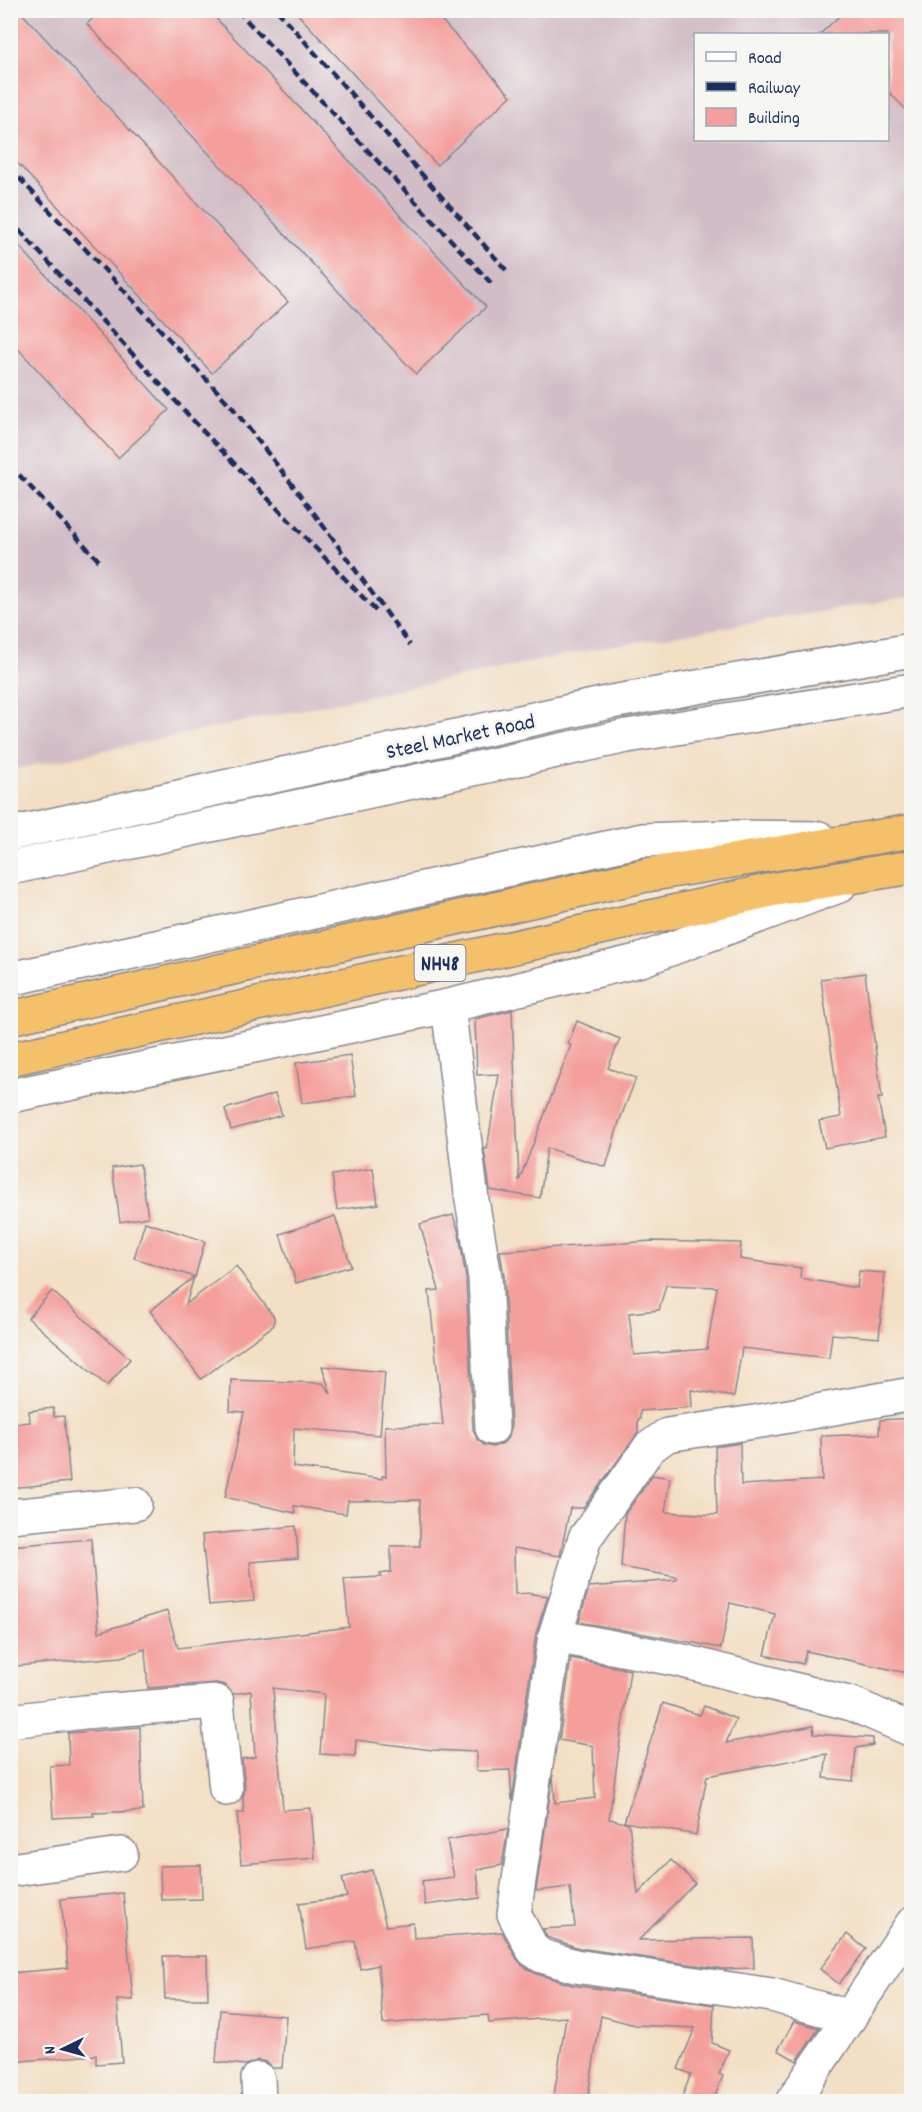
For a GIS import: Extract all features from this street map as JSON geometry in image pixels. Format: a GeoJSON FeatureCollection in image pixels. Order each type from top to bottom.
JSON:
{"type":"FeatureCollection","features":[{"type":"Feature","properties":{"kind":"highway","name":"NH48"},"geometry":{"type":"LineString","coordinates":[[10,1018],[647,875],[912,831]]}},
{"type":"Feature","properties":{"kind":"highway","name":"NH48"},"geometry":{"type":"LineString","coordinates":[[10,1059],[776,889],[912,867]]}},
{"type":"Feature","properties":{"kind":"street","name":"Steel Market Road"},"geometry":{"type":"LineString","coordinates":[[10,834],[611,702],[912,650]]}},
{"type":"Feature","properties":{"kind":"street","name":"Steel Market Road"},"geometry":{"type":"LineString","coordinates":[[10,868],[627,736],[912,690]]}},
{"type":"Feature","properties":{"kind":"street"},"geometry":{"type":"LineString","coordinates":[[10,979],[642,840],[730,837],[867,838]]}},
{"type":"Feature","properties":{"kind":"street"},"geometry":{"type":"LineString","coordinates":[[10,1096],[448,1006],[641,960],[871,873]]}},
{"type":"Feature","properties":{"kind":"street"},"geometry":{"type":"LineString","coordinates":[[448,1006],[472,1200],[485,1277],[492,1428]]}},
{"type":"Feature","properties":{"kind":"street"},"geometry":{"type":"LineString","coordinates":[[849,2017],[772,1995],[575,1966],[542,1956],[533,1950],[514,1914],[555,1636],[585,1538],[649,1448],[667,1435],[912,1394]]}},
{"type":"Feature","properties":{"kind":"street"},"geometry":{"type":"LineString","coordinates":[[10,1516],[135,1504]]}},
{"type":"Feature","properties":{"kind":"street"},"geometry":{"type":"LineString","coordinates":[[555,1636],[679,1660],[842,1701],[912,1730]]}},
{"type":"Feature","properties":{"kind":"street"},"geometry":{"type":"LineString","coordinates":[[10,1721],[84,1712],[217,1702],[226,1789]]}},
{"type":"Feature","properties":{"kind":"street"},"geometry":{"type":"LineString","coordinates":[[10,1870],[121,1854]]}},
{"type":"Feature","properties":{"kind":"street"},"geometry":{"type":"LineString","coordinates":[[792,2102],[912,1924]]}},
{"type":"Feature","properties":{"kind":"shaded area"},"geometry":{"type":"Polygon","coordinates":[[[11,11],[911,11],[911,597],[599,648],[11,770],[11,11]]]}},
{"type":"Feature","properties":{"kind":"building"},"geometry":{"type":"Polygon","coordinates":[[[10,10],[19,10],[288,302],[212,373],[10,155],[10,10]]]}},
{"type":"Feature","properties":{"kind":"building"},"geometry":{"type":"Polygon","coordinates":[[[101,10],[208,10],[486,307],[416,374],[87,24],[101,10]]]}},
{"type":"Feature","properties":{"kind":"building"},"geometry":{"type":"Polygon","coordinates":[[[294,10],[432,10],[511,96],[437,165],[294,10]]]}},
{"type":"Feature","properties":{"kind":"building"},"geometry":{"type":"Polygon","coordinates":[[[846,10],[912,10],[912,116],[889,92],[889,33],[821,33],[846,10]]]}},
{"type":"Feature","properties":{"kind":"building"},"geometry":{"type":"Polygon","coordinates":[[[10,236],[169,410],[118,458],[10,340],[10,236]]]}},
{"type":"Feature","properties":{"kind":"building"},"geometry":{"type":"Polygon","coordinates":[[[865,973],[882,1098],[878,1098],[885,1137],[825,1148],[819,1121],[841,1117],[821,979],[865,973]]]}},
{"type":"Feature","properties":{"kind":"building"},"geometry":{"type":"Polygon","coordinates":[[[512,1010],[519,1181],[571,1045],[568,1044],[577,1021],[620,1039],[608,1068],[636,1078],[619,1122],[606,1167],[547,1148],[540,1198],[490,1190],[484,1148],[487,1149],[499,1074],[477,1075],[475,1019],[512,1010]]]}},
{"type":"Feature","properties":{"kind":"building"},"geometry":{"type":"Polygon","coordinates":[[[350,1055],[356,1096],[302,1103],[296,1063],[350,1055]]]}},
{"type":"Feature","properties":{"kind":"building"},"geometry":{"type":"Polygon","coordinates":[[[275,1094],[282,1115],[231,1130],[225,1109],[275,1094]]]}},
{"type":"Feature","properties":{"kind":"building"},"geometry":{"type":"Polygon","coordinates":[[[140,1164],[148,1217],[120,1222],[112,1168],[140,1164]]]}},
{"type":"Feature","properties":{"kind":"building"},"geometry":{"type":"Polygon","coordinates":[[[373,1168],[378,1204],[337,1210],[332,1175],[373,1168]]]}},
{"type":"Feature","properties":{"kind":"building"},"geometry":{"type":"Polygon","coordinates":[[[453,1215],[459,1233],[466,1279],[473,1429],[477,1439],[484,1445],[493,1447],[503,1443],[509,1436],[511,1427],[504,1276],[500,1251],[652,1241],[741,1243],[740,1259],[801,1268],[800,1278],[857,1288],[859,1271],[885,1273],[879,1338],[832,1334],[829,1358],[742,1348],[734,1397],[691,1390],[692,1407],[640,1411],[638,1433],[583,1508],[570,1508],[560,1556],[514,1548],[515,1594],[532,1593],[548,1596],[536,1633],[512,1800],[510,1770],[476,1771],[476,1752],[432,1750],[356,1740],[355,1756],[320,1754],[324,1694],[273,1688],[283,1810],[311,1808],[315,1858],[241,1864],[237,1813],[244,1813],[245,1787],[242,1759],[255,1757],[251,1691],[233,1694],[225,1685],[216,1683],[148,1688],[145,1649],[121,1657],[16,1666],[10,1604],[10,1546],[91,1539],[99,1632],[167,1611],[178,1648],[349,1627],[344,1579],[381,1577],[380,1574],[391,1572],[391,1546],[420,1546],[420,1500],[348,1501],[346,1514],[294,1506],[295,1513],[225,1497],[244,1412],[230,1411],[231,1380],[323,1383],[331,1394],[322,1366],[385,1372],[380,1435],[294,1428],[293,1467],[382,1479],[382,1476],[386,1476],[385,1426],[443,1425],[429,1291],[439,1290],[420,1224],[453,1215]],[[666,1285],[659,1310],[629,1313],[634,1355],[707,1349],[717,1287],[666,1285]]]}},
{"type":"Feature","properties":{"kind":"building"},"geometry":{"type":"Polygon","coordinates":[[[335,1216],[351,1266],[296,1283],[280,1234],[335,1216]]]}},
{"type":"Feature","properties":{"kind":"building"},"geometry":{"type":"Polygon","coordinates":[[[145,1222],[205,1241],[195,1277],[134,1258],[145,1222]]]}},
{"type":"Feature","properties":{"kind":"building"},"geometry":{"type":"Polygon","coordinates":[[[236,1266],[274,1317],[274,1325],[201,1379],[150,1311],[194,1277],[186,1304],[236,1266]]]}},
{"type":"Feature","properties":{"kind":"building"},"geometry":{"type":"Polygon","coordinates":[[[52,1291],[130,1359],[107,1386],[28,1318],[52,1291]]]}},
{"type":"Feature","properties":{"kind":"building"},"geometry":{"type":"Polygon","coordinates":[[[53,1408],[54,1417],[64,1416],[70,1482],[10,1488],[10,1424],[30,1422],[29,1411],[53,1408]]]}},
{"type":"Feature","properties":{"kind":"building"},"geometry":{"type":"Polygon","coordinates":[[[912,1418],[912,1674],[806,1651],[803,1664],[765,1655],[775,1614],[730,1603],[721,1648],[579,1622],[589,1587],[676,1580],[676,1577],[621,1567],[625,1514],[653,1475],[670,1478],[665,1512],[717,1515],[715,1447],[740,1443],[741,1485],[822,1480],[821,1436],[879,1434],[880,1420],[912,1418]]]}},
{"type":"Feature","properties":{"kind":"building"},"geometry":{"type":"Polygon","coordinates":[[[296,1526],[298,1558],[250,1562],[254,1601],[209,1605],[202,1535],[296,1526]]]}},
{"type":"Feature","properties":{"kind":"building"},"geometry":{"type":"Polygon","coordinates":[[[571,1658],[630,1670],[609,1819],[629,1824],[638,1894],[671,1860],[695,1883],[639,1940],[753,1938],[754,1968],[722,1969],[579,1948],[547,1937],[543,1929],[575,1927],[570,1887],[536,1891],[553,1775],[555,1803],[595,1798],[593,1746],[559,1740],[571,1658]]]}},
{"type":"Feature","properties":{"kind":"building"},"geometry":{"type":"Polygon","coordinates":[[[663,1703],[700,1715],[704,1706],[736,1719],[726,1743],[813,1726],[814,1734],[873,1738],[873,1745],[856,1748],[853,1781],[824,1778],[827,1754],[707,1776],[696,1835],[624,1822],[663,1703]]]}},
{"type":"Feature","properties":{"kind":"building"},"geometry":{"type":"Polygon","coordinates":[[[140,1727],[143,1811],[93,1813],[94,1816],[53,1818],[50,1766],[69,1765],[68,1733],[140,1727]]]}},
{"type":"Feature","properties":{"kind":"building"},"geometry":{"type":"Polygon","coordinates":[[[508,1829],[502,1865],[477,1870],[480,1898],[425,1905],[422,1881],[454,1877],[447,1840],[508,1829]]]}},
{"type":"Feature","properties":{"kind":"building"},"geometry":{"type":"Polygon","coordinates":[[[201,1865],[202,1899],[161,1900],[160,1866],[201,1865]]]}},
{"type":"Feature","properties":{"kind":"building"},"geometry":{"type":"Polygon","coordinates":[[[372,1870],[386,1926],[413,1923],[414,1938],[502,1932],[517,1959],[523,1966],[537,1974],[572,1985],[714,2005],[712,2043],[729,2050],[719,2074],[723,2076],[712,2102],[680,2102],[691,2074],[678,2069],[695,2028],[635,2025],[601,2016],[587,2102],[553,2102],[566,2017],[489,2023],[488,2015],[383,2024],[378,1965],[360,1969],[355,1941],[306,1949],[299,1903],[347,1897],[342,1878],[372,1870]]]}},
{"type":"Feature","properties":{"kind":"building"},"geometry":{"type":"Polygon","coordinates":[[[123,1893],[133,2000],[117,2000],[122,2062],[96,2064],[96,2055],[10,2062],[10,1973],[68,1968],[61,1899],[123,1893]]]}},
{"type":"Feature","properties":{"kind":"building"},"geometry":{"type":"Polygon","coordinates":[[[847,1934],[866,1949],[839,1984],[820,1969],[847,1934]]]}},
{"type":"Feature","properties":{"kind":"building"},"geometry":{"type":"Polygon","coordinates":[[[163,1956],[207,1956],[208,1999],[165,1999],[163,1956]]]}},
{"type":"Feature","properties":{"kind":"building"},"geometry":{"type":"Polygon","coordinates":[[[220,2010],[286,2016],[282,2068],[272,2068],[266,2062],[258,2060],[246,2065],[216,2062],[220,2010]]]}},
{"type":"Feature","properties":{"kind":"building"},"geometry":{"type":"Polygon","coordinates":[[[794,2021],[819,2028],[797,2061],[778,2050],[794,2021]]]}},
{"type":"Feature","properties":{"kind":"railway"},"geometry":{"type":"LineString","coordinates":[[237,10],[491,283]]}},
{"type":"Feature","properties":{"kind":"railway"},"geometry":{"type":"LineString","coordinates":[[277,10],[507,271]]}},
{"type":"Feature","properties":{"kind":"railway"},"geometry":{"type":"LineString","coordinates":[[10,168],[232,407],[308,505],[410,645]]}},
{"type":"Feature","properties":{"kind":"railway"},"geometry":{"type":"LineString","coordinates":[[10,220],[203,431],[377,612]]}},
{"type":"Feature","properties":{"kind":"railway"},"geometry":{"type":"LineString","coordinates":[[10,465],[101,563]]}}]}
